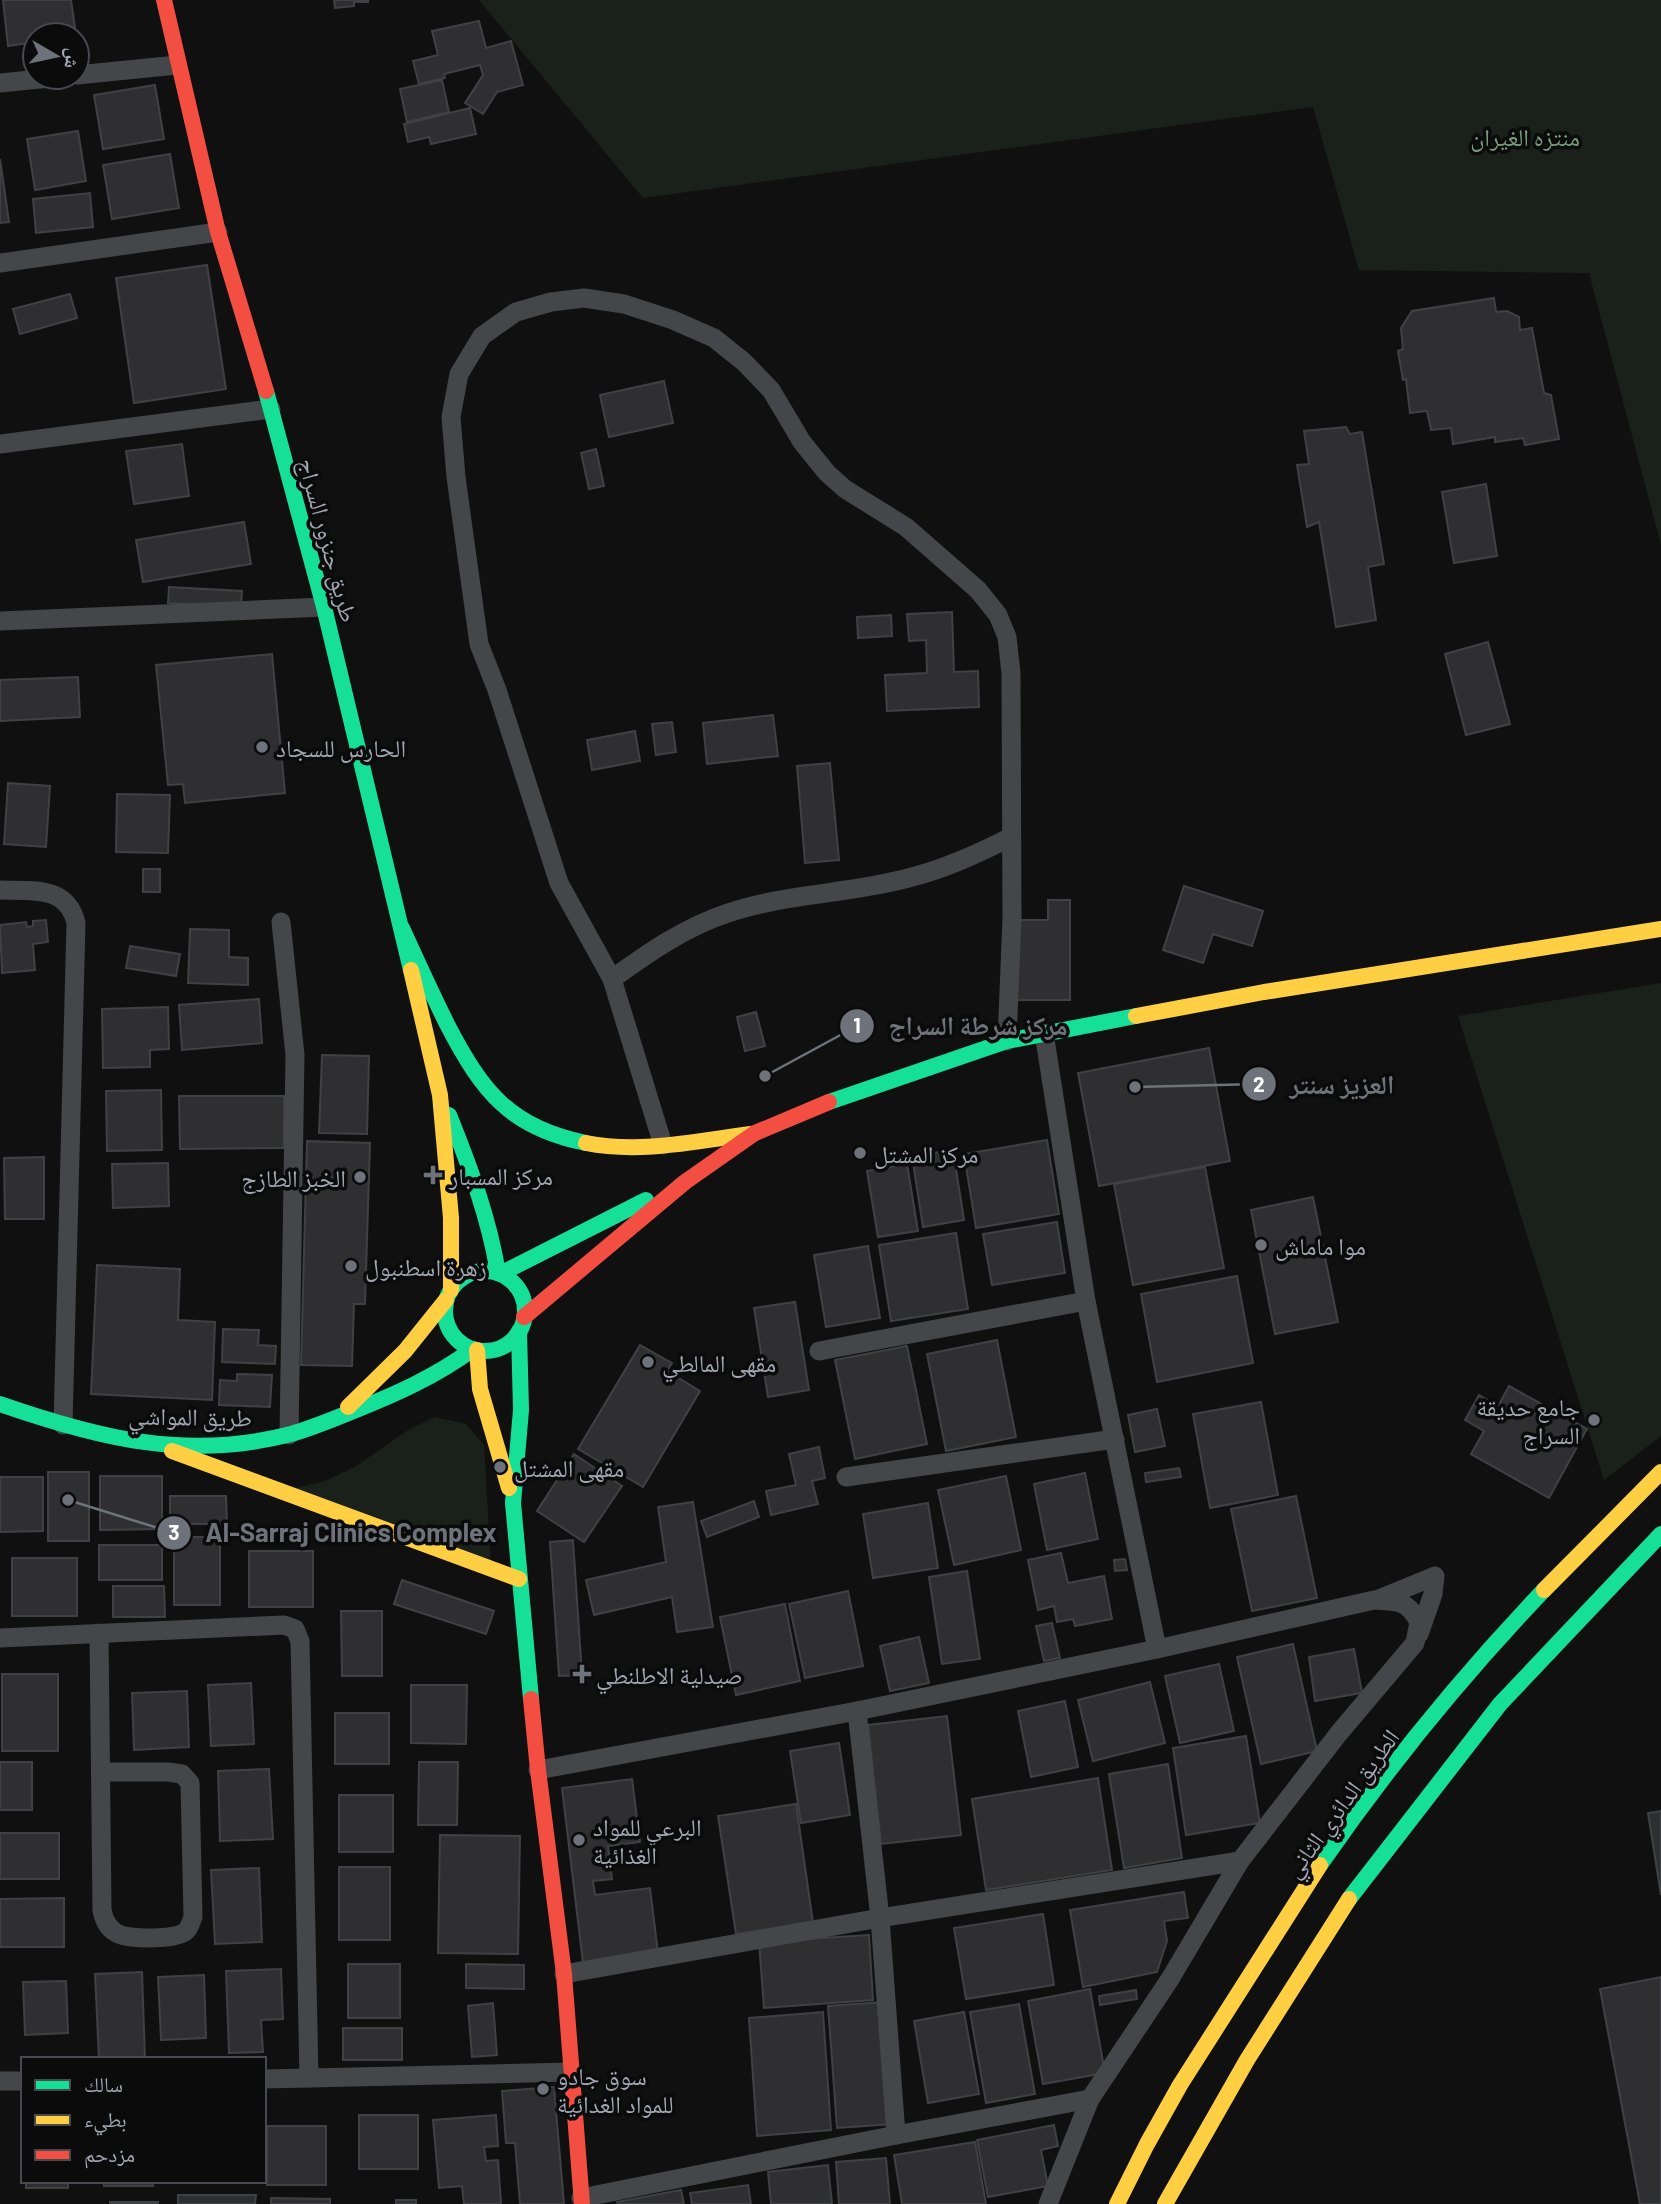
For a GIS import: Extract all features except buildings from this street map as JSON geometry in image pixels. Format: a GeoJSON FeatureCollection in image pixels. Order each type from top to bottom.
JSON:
{"type":"FeatureCollection","features":[{"type":"Feature","properties":{"kind":"main road","name":"طريق جنزور السراج"},"geometry":{"type":"LineString","coordinates":[[164,0],[218,232],[271,409],[324,607],[440,1095],[451,1218],[449,1295]]}},
{"type":"Feature","properties":{"kind":"main road"},"geometry":{"type":"LineString","coordinates":[[402,928],[427,984],[477,1077],[509,1111],[547,1133],[585,1144],[616,1148],[755,1133]]}},
{"type":"Feature","properties":{"kind":"main road"},"geometry":{"type":"LineString","coordinates":[[582,2201],[564,1974],[538,1770],[513,1503],[522,1410],[522,1324],[524,1307],[517,1287],[499,1273],[487,1271],[466,1275],[449,1295],[446,1320],[450,1330],[463,1345],[475,1349],[496,1349],[513,1339],[522,1324],[685,1182],[755,1133],[849,1094],[1007,1041],[1264,992],[1661,929]]}},
{"type":"Feature","properties":{"kind":"main road","name":"طريق جنزور السراج"},"geometry":{"type":"LineString","coordinates":[[440,1095],[470,1164],[482,1200],[499,1273]]}},
{"type":"Feature","properties":{"kind":"main road"},"geometry":{"type":"LineString","coordinates":[[499,1273],[585,1228],[685,1182]]}},
{"type":"Feature","properties":{"kind":"main road","name":"طريق المواشي"},"geometry":{"type":"LineString","coordinates":[[338,1417],[405,1351],[449,1295]]}},
{"type":"Feature","properties":{"kind":"main road"},"geometry":{"type":"LineString","coordinates":[[475,1349],[480,1389],[513,1503]]}},
{"type":"Feature","properties":{"kind":"main road","name":"طريق المواشي"},"geometry":{"type":"LineString","coordinates":[[0,1404],[105,1436],[152,1444],[254,1441],[289,1435],[415,1387],[475,1349]]}},
{"type":"Feature","properties":{"kind":"main road"},"geometry":{"type":"LineString","coordinates":[[152,1444],[519,1579]]}},
{"type":"Feature","properties":{"kind":"main road","name":"الطريق الدائري الثاني"},"geometry":{"type":"LineString","coordinates":[[1117,2204],[1135,2163],[1205,2044],[1327,1856],[1464,1676],[1604,1526],[1661,1472]]}},
{"type":"Feature","properties":{"kind":"main road"},"geometry":{"type":"LineString","coordinates":[[1165,2204],[1247,2060],[1358,1885],[1500,1704],[1661,1534]]}},
{"type":"Feature","properties":{"kind":"street"},"geometry":{"type":"LineString","coordinates":[[91,74],[177,65]]}},
{"type":"Feature","properties":{"kind":"street"},"geometry":{"type":"LineString","coordinates":[[0,83],[21,81]]}},
{"type":"Feature","properties":{"kind":"street"},"geometry":{"type":"LineString","coordinates":[[0,263],[218,232]]}},
{"type":"Feature","properties":{"kind":"street"},"geometry":{"type":"LineString","coordinates":[[663,1144],[612,979],[559,883],[479,644],[456,477],[451,417],[459,374],[482,336],[516,312],[551,302],[584,298],[624,304],[673,320],[715,338],[744,362],[771,390],[802,442],[827,473],[845,489],[906,527],[978,590],[998,615],[1007,637],[1011,673],[1012,918],[1007,1041]]}},
{"type":"Feature","properties":{"kind":"street"},"geometry":{"type":"LineString","coordinates":[[0,444],[271,409]]}},
{"type":"Feature","properties":{"kind":"street"},"geometry":{"type":"LineString","coordinates":[[0,621],[324,607]]}},
{"type":"Feature","properties":{"kind":"street"},"geometry":{"type":"LineString","coordinates":[[612,979],[663,942],[727,913],[776,901],[910,878],[958,862],[1011,837]]}},
{"type":"Feature","properties":{"kind":"street"},"geometry":{"type":"LineString","coordinates":[[0,890],[50,892],[64,900],[73,910],[76,923],[63,1424]]}},
{"type":"Feature","properties":{"kind":"street"},"geometry":{"type":"LineString","coordinates":[[281,922],[295,1055],[289,1435]]}},
{"type":"Feature","properties":{"kind":"street"},"geometry":{"type":"LineString","coordinates":[[1044,1033],[1086,1301],[1157,1649]]}},
{"type":"Feature","properties":{"kind":"street"},"geometry":{"type":"LineString","coordinates":[[819,1351],[1086,1301]]}},
{"type":"Feature","properties":{"kind":"street"},"geometry":{"type":"LineString","coordinates":[[845,1477],[1115,1439]]}},
{"type":"Feature","properties":{"kind":"street"},"geometry":{"type":"LineString","coordinates":[[538,1770],[857,1711],[1157,1649],[1374,1600],[1435,1576],[1429,1610],[1415,1643],[1339,1733],[1240,1861],[1170,1979],[1090,2099],[1048,2204]]}},
{"type":"Feature","properties":{"kind":"street"},"geometry":{"type":"LineString","coordinates":[[1374,1600],[1399,1601],[1408,1606],[1419,1622],[1415,1643]]}},
{"type":"Feature","properties":{"kind":"street"},"geometry":{"type":"LineString","coordinates":[[0,1638],[284,1625],[295,1629],[300,1641],[309,2078]]}},
{"type":"Feature","properties":{"kind":"street"},"geometry":{"type":"LineString","coordinates":[[99,1633],[103,1920],[122,1936],[171,1938],[184,1933],[193,1917],[190,1783],[182,1774],[168,1772],[101,1772]]}},
{"type":"Feature","properties":{"kind":"street"},"geometry":{"type":"LineString","coordinates":[[857,1711],[880,1919],[896,2134]]}},
{"type":"Feature","properties":{"kind":"street"},"geometry":{"type":"LineString","coordinates":[[564,1974],[880,1919],[1240,1861]]}},
{"type":"Feature","properties":{"kind":"street"},"geometry":{"type":"LineString","coordinates":[[266,2079],[571,2072]]}},
{"type":"Feature","properties":{"kind":"street"},"geometry":{"type":"LineString","coordinates":[[0,2081],[21,2081]]}},
{"type":"Feature","properties":{"kind":"street"},"geometry":{"type":"LineString","coordinates":[[582,2201],[896,2134],[1090,2099]]}},
{"type":"Feature","properties":{"kind":"green space","name":"منتزه الغيران"},"geometry":{"type":"Polygon","coordinates":[[[479,0],[1661,0],[1661,545],[1589,273],[1359,270],[1313,107],[643,198],[479,0]]]}},
{"type":"Feature","properties":{"kind":"green space"},"geometry":{"type":"Polygon","coordinates":[[[1661,983],[1661,1436],[1604,1480],[1458,1016],[1661,983]]]}},
{"type":"Feature","properties":{"kind":"green space"},"geometry":{"type":"Polygon","coordinates":[[[435,1417],[466,1424],[484,1445],[491,1564],[291,1489],[325,1481],[355,1467],[408,1430],[435,1417]]]}},
{"type":"Feature","properties":{"kind":"traffic: fast"},"geometry":{"type":"LineString","coordinates":[[266,391],[324,607],[411,970]]}},
{"type":"Feature","properties":{"kind":"traffic: fast"},"geometry":{"type":"LineString","coordinates":[[402,928],[448,1026],[473,1070],[487,1088],[518,1117],[537,1128],[586,1143]]}},
{"type":"Feature","properties":{"kind":"traffic: fast"},"geometry":{"type":"LineString","coordinates":[[829,1102],[1007,1041],[1136,1016]]}},
{"type":"Feature","properties":{"kind":"traffic: fast"},"geometry":{"type":"LineString","coordinates":[[449,1115],[478,1193],[498,1273]]}},
{"type":"Feature","properties":{"kind":"traffic: fast"},"geometry":{"type":"LineString","coordinates":[[500,1274],[646,1200]]}},
{"type":"Feature","properties":{"kind":"traffic: fast"},"geometry":{"type":"LineString","coordinates":[[485,1271],[500,1274],[513,1283],[522,1296],[525,1311],[522,1326],[513,1339],[500,1348],[485,1351],[470,1348],[457,1339],[448,1326],[445,1311],[448,1296],[457,1283],[470,1274],[485,1271]]}},
{"type":"Feature","properties":{"kind":"traffic: fast"},"geometry":{"type":"LineString","coordinates":[[519,1331],[521,1410],[513,1503],[531,1699]]}},
{"type":"Feature","properties":{"kind":"traffic: fast"},"geometry":{"type":"LineString","coordinates":[[0,1404],[72,1427],[143,1442],[179,1445],[253,1442],[291,1434],[383,1399],[429,1377],[473,1349]]}},
{"type":"Feature","properties":{"kind":"traffic: fast"},"geometry":{"type":"LineString","coordinates":[[1349,1899],[1500,1704],[1661,1534]]}},
{"type":"Feature","properties":{"kind":"traffic: fast"},"geometry":{"type":"LineString","coordinates":[[1320,1865],[1427,1723],[1484,1655],[1544,1590]]}},
{"type":"Feature","properties":{"kind":"traffic: slow"},"geometry":{"type":"LineString","coordinates":[[1136,1016],[1264,992],[1661,929]]}},
{"type":"Feature","properties":{"kind":"traffic: slow"},"geometry":{"type":"LineString","coordinates":[[411,970],[440,1095],[451,1218],[451,1290]]}},
{"type":"Feature","properties":{"kind":"traffic: slow"},"geometry":{"type":"LineString","coordinates":[[586,1143],[648,1147],[751,1134]]}},
{"type":"Feature","properties":{"kind":"traffic: slow"},"geometry":{"type":"LineString","coordinates":[[348,1407],[405,1351],[446,1300]]}},
{"type":"Feature","properties":{"kind":"traffic: slow"},"geometry":{"type":"LineString","coordinates":[[477,1350],[480,1389],[509,1488]]}},
{"type":"Feature","properties":{"kind":"traffic: slow"},"geometry":{"type":"LineString","coordinates":[[172,1451],[519,1579]]}},
{"type":"Feature","properties":{"kind":"traffic: slow"},"geometry":{"type":"LineString","coordinates":[[1544,1590],[1661,1472]]}},
{"type":"Feature","properties":{"kind":"traffic: slow"},"geometry":{"type":"LineString","coordinates":[[1117,2204],[1180,2085],[1320,1865]]}},
{"type":"Feature","properties":{"kind":"traffic: slow"},"geometry":{"type":"LineString","coordinates":[[1165,2204],[1247,2060],[1349,1899]]}},
{"type":"Feature","properties":{"kind":"traffic: jam"},"geometry":{"type":"LineString","coordinates":[[164,0],[218,232],[266,391]]}},
{"type":"Feature","properties":{"kind":"traffic: jam"},"geometry":{"type":"LineString","coordinates":[[524,1317],[685,1182],[755,1133],[829,1102]]}},
{"type":"Feature","properties":{"kind":"traffic: jam"},"geometry":{"type":"LineString","coordinates":[[531,1699],[564,1974],[582,2204]]}},
{"type":"Feature","properties":{"kind":"place","name":"الحارس للسجاد"},"geometry":{"type":"Point","coordinates":[262,747]}},
{"type":"Feature","properties":{"kind":"place","name":"مركز شرطة السراج"},"geometry":{"type":"Point","coordinates":[765,1076]}},
{"type":"Feature","properties":{"kind":"place","name":"العزيز سنتر"},"geometry":{"type":"Point","coordinates":[1135,1087]}},
{"type":"Feature","properties":{"kind":"place","name":"مركز المشتل"},"geometry":{"type":"Point","coordinates":[860,1153]}},
{"type":"Feature","properties":{"kind":"place","name":"مركز المسبار"},"geometry":{"type":"Point","coordinates":[433,1175]}},
{"type":"Feature","properties":{"kind":"place","name":"الخبز الطازج"},"geometry":{"type":"Point","coordinates":[360,1177]}},
{"type":"Feature","properties":{"kind":"place","name":"موا ماماش"},"geometry":{"type":"Point","coordinates":[1261,1245]}},
{"type":"Feature","properties":{"kind":"place","name":"زهرة اسطنبول"},"geometry":{"type":"Point","coordinates":[351,1266]}},
{"type":"Feature","properties":{"kind":"place","name":"مقهى المالطي"},"geometry":{"type":"Point","coordinates":[648,1362]}},
{"type":"Feature","properties":{"kind":"place","name":"جامع حديقة السراج"},"geometry":{"type":"Point","coordinates":[1594,1420]}},
{"type":"Feature","properties":{"kind":"place","name":"مقهى المشتل"},"geometry":{"type":"Point","coordinates":[500,1467]}},
{"type":"Feature","properties":{"kind":"place","name":"Al-Sarraj Clinics Complex"},"geometry":{"type":"Point","coordinates":[68,1500]}},
{"type":"Feature","properties":{"kind":"place","name":"صيدلية الاطلنطي"},"geometry":{"type":"Point","coordinates":[582,1674]}},
{"type":"Feature","properties":{"kind":"place","name":"البرعي للمواد الغذائية"},"geometry":{"type":"Point","coordinates":[579,1840]}},
{"type":"Feature","properties":{"kind":"place","name":"سوق جادو للمواد الغدائية"},"geometry":{"type":"Point","coordinates":[543,2089]}}]}
